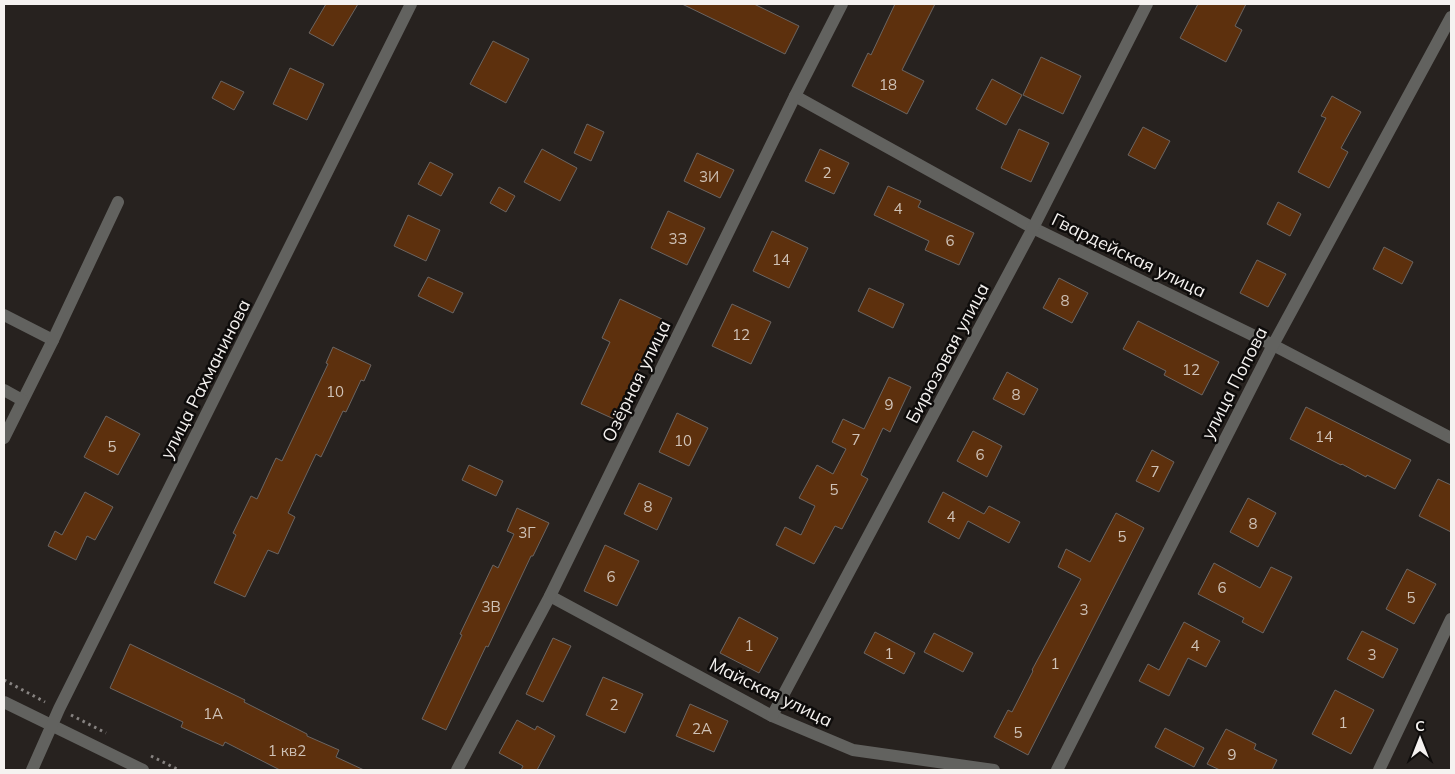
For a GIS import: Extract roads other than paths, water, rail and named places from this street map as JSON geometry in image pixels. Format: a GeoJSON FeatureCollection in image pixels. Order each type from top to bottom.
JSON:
{"type":"FeatureCollection","features":[{"type":"Feature","properties":{"kind":"street","name":"улица Рахманинова"},"geometry":{"type":"LineString","coordinates":[[32,770],[59,709],[411,4]]}},
{"type":"Feature","properties":{"kind":"street","name":"Озёрная улица"},"geometry":{"type":"LineString","coordinates":[[457,770],[550,596],[842,4]]}},
{"type":"Feature","properties":{"kind":"street","name":"Бирюзовая улица"},"geometry":{"type":"LineString","coordinates":[[772,716],[1033,228],[1148,4]]}},
{"type":"Feature","properties":{"kind":"street","name":"улица Попова"},"geometry":{"type":"LineString","coordinates":[[1057,770],[1273,345],[1451,17]]}},
{"type":"Feature","properties":{"kind":"street","name":"Гвардейская улица"},"geometry":{"type":"LineString","coordinates":[[795,96],[1033,228],[1273,345],[1451,438]]}},
{"type":"Feature","properties":{"kind":"street"},"geometry":{"type":"LineString","coordinates":[[4,438],[118,202]]}},
{"type":"Feature","properties":{"kind":"street"},"geometry":{"type":"LineString","coordinates":[[4,314],[53,340]]}},
{"type":"Feature","properties":{"kind":"street"},"geometry":{"type":"LineString","coordinates":[[4,390],[22,400]]}},
{"type":"Feature","properties":{"kind":"street","name":"Майская улица"},"geometry":{"type":"LineString","coordinates":[[550,596],[772,716],[853,750],[994,770]]}},
{"type":"Feature","properties":{"kind":"street"},"geometry":{"type":"LineString","coordinates":[[1379,770],[1451,619]]}},
{"type":"Feature","properties":{"kind":"street"},"geometry":{"type":"LineString","coordinates":[[4,702],[143,770]]}}]}
